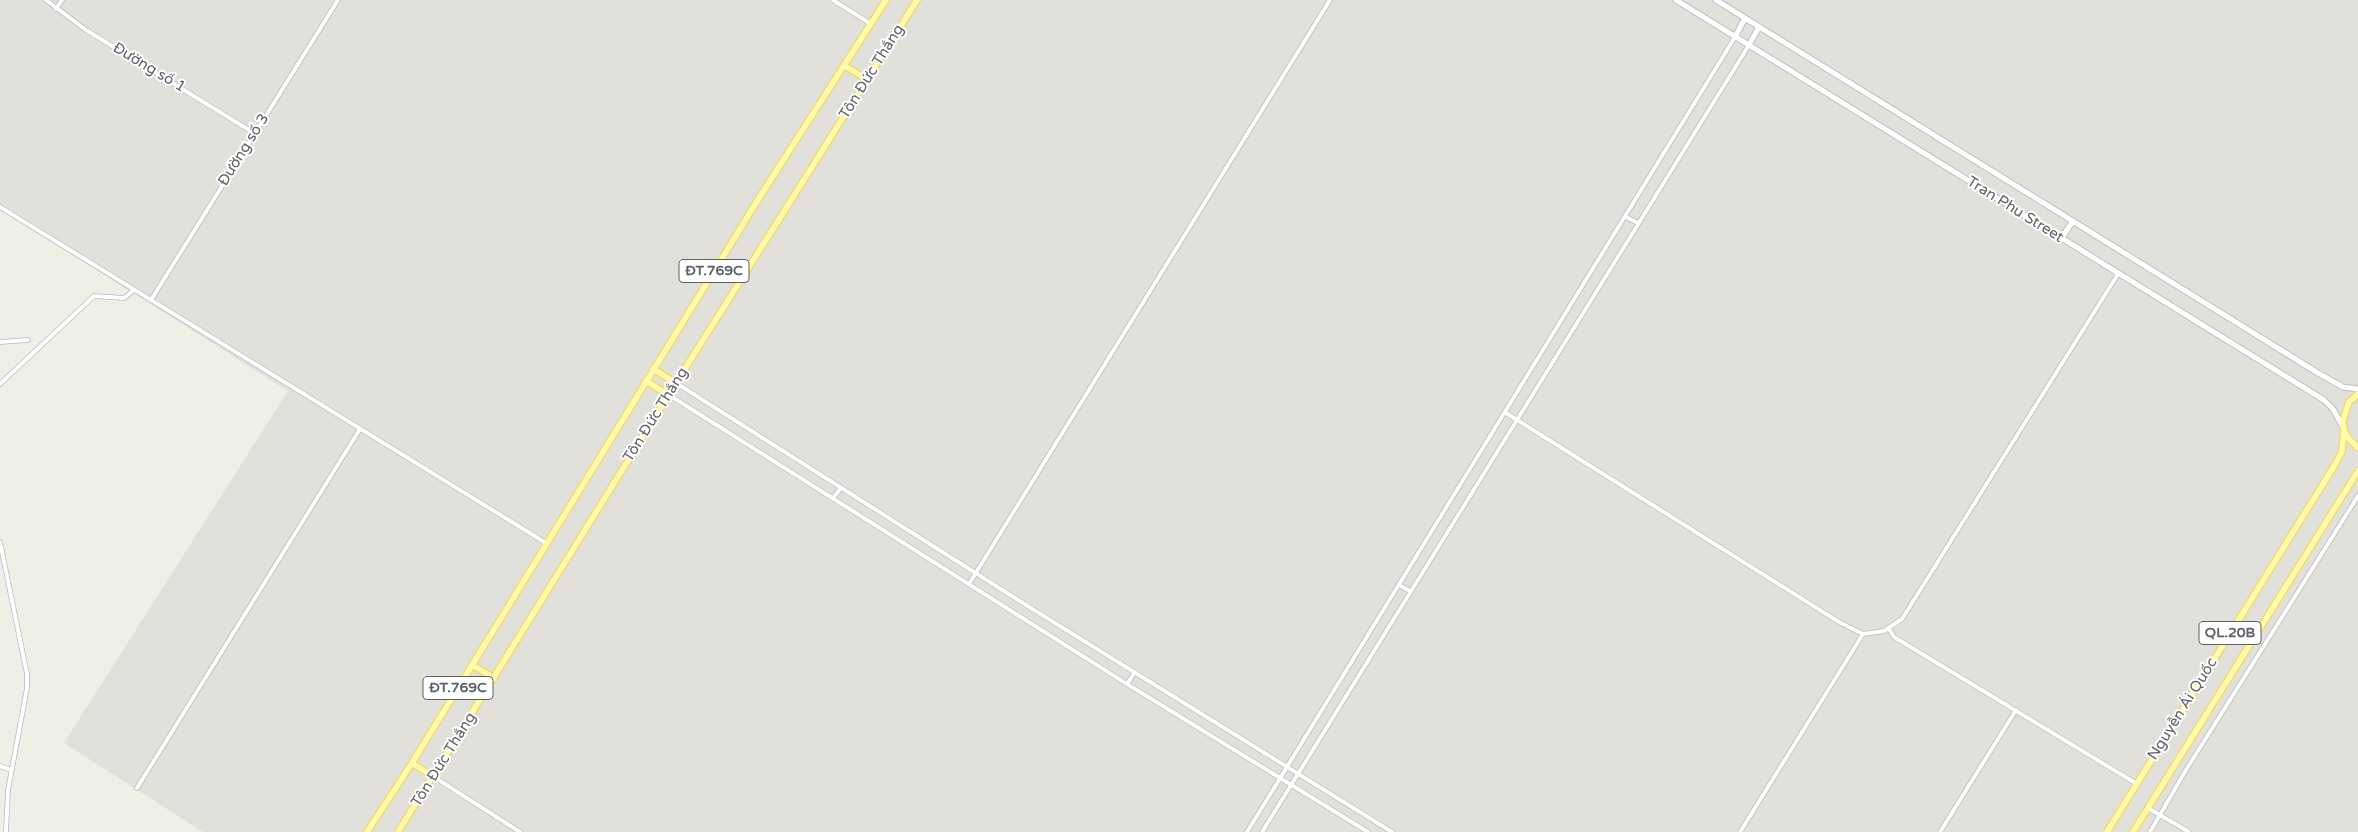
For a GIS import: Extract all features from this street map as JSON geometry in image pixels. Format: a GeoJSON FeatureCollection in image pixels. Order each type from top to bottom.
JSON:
{"type":"FeatureCollection","features":[{"type":"Feature","properties":{"kind":"main road","name":"Tôn Đức Thắng"},"geometry":{"type":"LineString","coordinates":[[368,830],[412,763],[759,198],[886,0]]}},
{"type":"Feature","properties":{"kind":"main road","name":"Tôn Đức Thắng"},"geometry":{"type":"LineString","coordinates":[[398,832],[434,777],[676,383],[917,0]]}},
{"type":"Feature","properties":{"kind":"main road","name":"Tran Phu Street"},"geometry":{"type":"LineString","coordinates":[[1676,0],[2324,400],[2338,417],[2344,430]]}},
{"type":"Feature","properties":{"kind":"main road","name":"Tran Phu Street"},"geometry":{"type":"LineString","coordinates":[[1716,0],[2318,373],[2343,387],[2358,389]]}},
{"type":"Feature","properties":{"kind":"main road"},"geometry":{"type":"LineString","coordinates":[[1736,37],[1745,18]]}},
{"type":"Feature","properties":{"kind":"main road"},"geometry":{"type":"LineString","coordinates":[[1749,45],[1759,27]]}},
{"type":"Feature","properties":{"kind":"main road"},"geometry":{"type":"LineString","coordinates":[[845,66],[868,80]]}},
{"type":"Feature","properties":{"kind":"main road"},"geometry":{"type":"LineString","coordinates":[[2061,239],[2072,221]]}},
{"type":"Feature","properties":{"kind":"main road"},"geometry":{"type":"LineString","coordinates":[[653,369],[676,383]]}},
{"type":"Feature","properties":{"kind":"main road"},"geometry":{"type":"LineString","coordinates":[[646,381],[669,395]]}},
{"type":"Feature","properties":{"kind":"main road","name":"Nguyễn Ái Quốc"},"geometry":{"type":"LineString","coordinates":[[2107,832],[2336,463],[2342,451],[2345,410],[2349,402],[2358,394]]}},
{"type":"Feature","properties":{"kind":"main road"},"geometry":{"type":"LineString","coordinates":[[2344,430],[2349,439],[2358,448]]}},
{"type":"Feature","properties":{"kind":"main road","name":"Nguyễn Ái Quốc"},"geometry":{"type":"LineString","coordinates":[[2133,832],[2358,471]]}},
{"type":"Feature","properties":{"kind":"main road"},"geometry":{"type":"LineString","coordinates":[[472,665],[494,678]]}},
{"type":"Feature","properties":{"kind":"main road"},"geometry":{"type":"LineString","coordinates":[[412,763],[434,777]]}},
{"type":"Feature","properties":{"kind":"main road"},"geometry":{"type":"LineString","coordinates":[[368,830],[376,832]]}},
{"type":"Feature","properties":{"kind":"street","name":"Đường số 1"},"geometry":{"type":"LineString","coordinates":[[46,0],[56,9],[118,50],[254,133]]}},
{"type":"Feature","properties":{"kind":"street"},"geometry":{"type":"LineString","coordinates":[[56,9],[62,0]]}},
{"type":"Feature","properties":{"kind":"street","name":"Đường số 3"},"geometry":{"type":"LineString","coordinates":[[151,300],[338,0]]}},
{"type":"Feature","properties":{"kind":"street"},"geometry":{"type":"LineString","coordinates":[[833,0],[871,24]]}},
{"type":"Feature","properties":{"kind":"street"},"geometry":{"type":"LineString","coordinates":[[969,584],[1330,0]]}},
{"type":"Feature","properties":{"kind":"street"},"geometry":{"type":"LineString","coordinates":[[1247,832],[1736,37]]}},
{"type":"Feature","properties":{"kind":"street"},"geometry":{"type":"LineString","coordinates":[[1262,832],[1749,45]]}},
{"type":"Feature","properties":{"kind":"street"},"geometry":{"type":"LineString","coordinates":[[0,207],[546,543]]}},
{"type":"Feature","properties":{"kind":"street"},"geometry":{"type":"LineString","coordinates":[[1626,217],[1638,224]]}},
{"type":"Feature","properties":{"kind":"street"},"geometry":{"type":"LineString","coordinates":[[1506,413],[1838,622],[1863,634],[1878,632],[1889,629],[1902,619],[2118,274]]}},
{"type":"Feature","properties":{"kind":"street"},"geometry":{"type":"LineString","coordinates":[[0,384],[94,296],[124,298],[134,290]]}},
{"type":"Feature","properties":{"kind":"street"},"geometry":{"type":"LineString","coordinates":[[0,342],[28,340]]}},
{"type":"Feature","properties":{"kind":"street"},"geometry":{"type":"LineString","coordinates":[[676,383],[976,573],[1392,832]]}},
{"type":"Feature","properties":{"kind":"street"},"geometry":{"type":"LineString","coordinates":[[669,395],[1127,684],[1368,832]]}},
{"type":"Feature","properties":{"kind":"street"},"geometry":{"type":"LineString","coordinates":[[138,788],[360,429]]}},
{"type":"Feature","properties":{"kind":"street"},"geometry":{"type":"LineString","coordinates":[[833,498],[841,488]]}},
{"type":"Feature","properties":{"kind":"street"},"geometry":{"type":"LineString","coordinates":[[2150,832],[2358,496]]}},
{"type":"Feature","properties":{"kind":"street"},"geometry":{"type":"LineString","coordinates":[[0,542],[27,674],[25,698],[11,770],[6,832]]}},
{"type":"Feature","properties":{"kind":"street"},"geometry":{"type":"LineString","coordinates":[[1399,585],[1410,591]]}},
{"type":"Feature","properties":{"kind":"street"},"geometry":{"type":"LineString","coordinates":[[1889,629],[1894,637],[2137,784]]}},
{"type":"Feature","properties":{"kind":"street"},"geometry":{"type":"LineString","coordinates":[[1740,832],[1863,634]]}},
{"type":"Feature","properties":{"kind":"street"},"geometry":{"type":"LineString","coordinates":[[1127,684],[1135,672]]}},
{"type":"Feature","properties":{"kind":"street"},"geometry":{"type":"LineString","coordinates":[[1940,832],[2016,710]]}},
{"type":"Feature","properties":{"kind":"street"},"geometry":{"type":"LineString","coordinates":[[0,766],[11,770]]}},
{"type":"Feature","properties":{"kind":"street"},"geometry":{"type":"LineString","coordinates":[[434,777],[520,832]]}},
{"type":"Feature","properties":{"kind":"street"},"geometry":{"type":"LineString","coordinates":[[2148,808],[2189,832]]}},
{"type":"Feature","properties":{"kind":"shaded area"},"geometry":{"type":"Polygon","coordinates":[[[0,0],[2358,0],[2358,832],[203,832],[64,743],[288,391],[0,209],[0,0]]]}}]}
